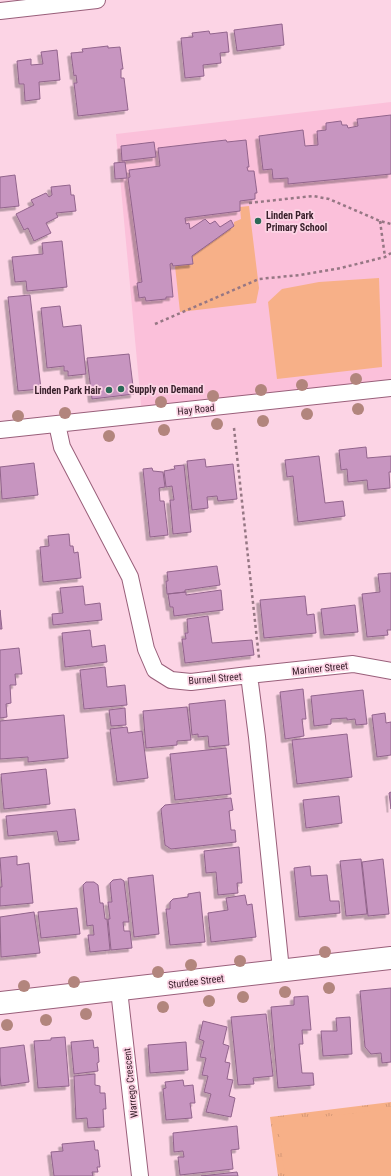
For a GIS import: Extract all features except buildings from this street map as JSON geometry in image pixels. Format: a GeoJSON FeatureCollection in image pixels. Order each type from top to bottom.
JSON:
{"type":"FeatureCollection","features":[{"type":"Feature","properties":{"kind":"street"},"geometry":{"type":"LineString","coordinates":[[0,11],[97,0]]}},
{"type":"Feature","properties":{"kind":"street","name":"Hay Road"},"geometry":{"type":"LineString","coordinates":[[0,430],[391,388]]}},
{"type":"Feature","properties":{"kind":"street","name":"Burnell Street"},"geometry":{"type":"LineString","coordinates":[[57,424],[62,447],[130,577],[146,649],[154,670],[171,680],[192,682],[249,675],[257,737],[281,970]]}},
{"type":"Feature","properties":{"kind":"street","name":"Mariner Street"},"geometry":{"type":"LineString","coordinates":[[249,675],[352,664],[391,671]]}},
{"type":"Feature","properties":{"kind":"street","name":"Sturdee Street"},"geometry":{"type":"LineString","coordinates":[[0,1003],[391,958]]}},
{"type":"Feature","properties":{"kind":"street","name":"Warrego Crescent"},"geometry":{"type":"LineString","coordinates":[[119,990],[140,1176]]}},
{"type":"Feature","properties":{"kind":"path"},"geometry":{"type":"LineString","coordinates":[[249,203],[313,196],[329,199],[380,221],[391,224]]}},
{"type":"Feature","properties":{"kind":"path"},"geometry":{"type":"LineString","coordinates":[[380,221],[385,256]]}},
{"type":"Feature","properties":{"kind":"path"},"geometry":{"type":"LineString","coordinates":[[155,324],[259,278],[300,275],[340,268],[391,253]]}},
{"type":"Feature","properties":{"kind":"path"},"geometry":{"type":"LineString","coordinates":[[234,428],[259,660]]}},
{"type":"Feature","properties":{"kind":"shaded area","name":"Linden Park Primary School"},"geometry":{"type":"Polygon","coordinates":[[[391,102],[391,388],[142,415],[116,134],[391,102]]]}},
{"type":"Feature","properties":{"kind":"green space"},"geometry":{"type":"Polygon","coordinates":[[[249,206],[259,288],[256,303],[180,312],[175,266],[193,264],[192,256],[234,226],[234,222],[241,219],[240,207],[249,206]]]}},
{"type":"Feature","properties":{"kind":"green space"},"geometry":{"type":"Polygon","coordinates":[[[379,278],[382,367],[277,379],[268,302],[282,289],[319,282],[379,278]]]}},
{"type":"Feature","properties":{"kind":"green space"},"geometry":{"type":"Polygon","coordinates":[[[391,1102],[391,1176],[278,1176],[270,1117],[391,1102]]]}},
{"type":"Feature","properties":{"kind":"green space"},"geometry":{"type":"Polygon","coordinates":[[[391,1109],[391,1176],[285,1176],[278,1122],[391,1109]]]}},
{"type":"Feature","properties":{"kind":"place","name":"Linden Park Primary School"},"geometry":{"type":"Point","coordinates":[258,221]}},
{"type":"Feature","properties":{"kind":"place","name":"Supply on Demand"},"geometry":{"type":"Point","coordinates":[121,389]}},
{"type":"Feature","properties":{"kind":"place","name":"Linden Park Hair"},"geometry":{"type":"Point","coordinates":[109,390]}}]}
